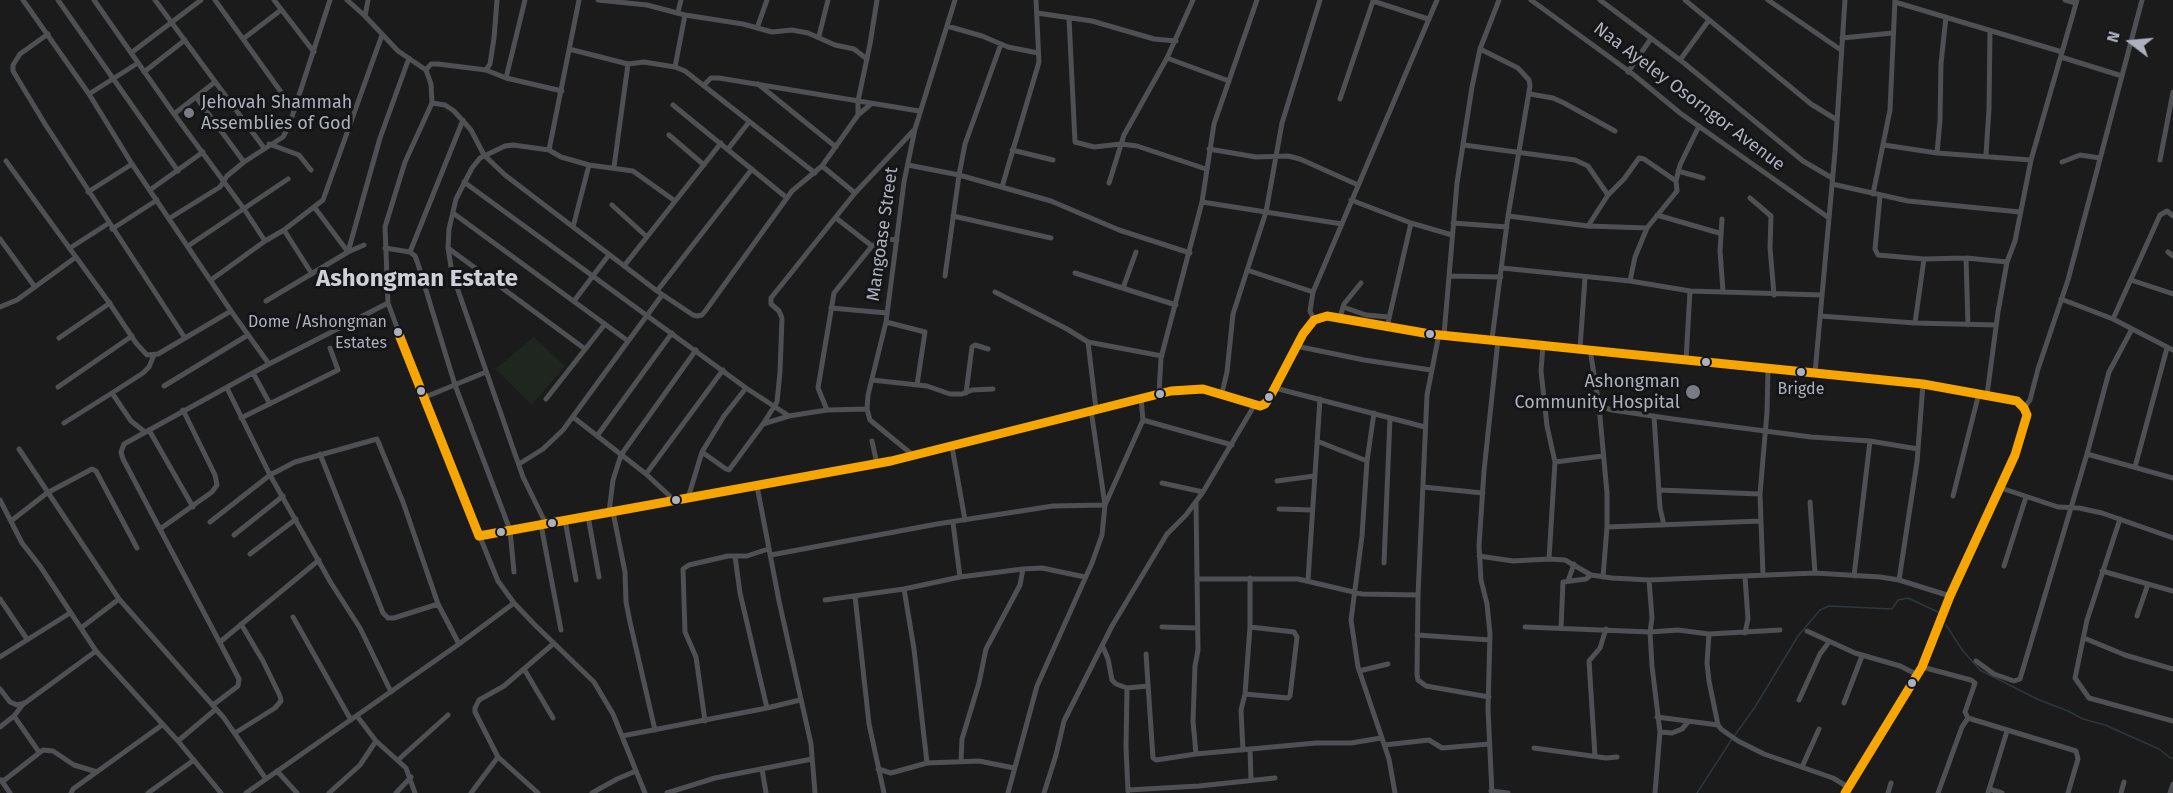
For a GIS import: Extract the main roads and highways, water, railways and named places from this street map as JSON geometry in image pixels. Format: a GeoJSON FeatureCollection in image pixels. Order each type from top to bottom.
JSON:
{"type":"FeatureCollection","features":[{"type":"Feature","properties":{"kind":"waterway"},"geometry":{"type":"LineString","coordinates":[[1735,735],[1755,707],[1798,636],[1820,610],[1829,606],[1892,609],[1898,600],[1908,598],[1938,612]]}},
{"type":"Feature","properties":{"kind":"waterway"},"geometry":{"type":"LineString","coordinates":[[1946,625],[1963,651],[1980,670],[2037,699],[2083,719],[2105,725],[2159,749],[2173,758]]}},
{"type":"Feature","properties":{"kind":"waterway"},"geometry":{"type":"LineString","coordinates":[[1697,793],[1732,739]]}},
{"type":"Feature","properties":{"kind":"place","name":"Jehovah Shammah Assemblies of God"},"geometry":{"type":"Point","coordinates":[189,113]}},
{"type":"Feature","properties":{"kind":"place","name":"Dome /Ashongman Estates"},"geometry":{"type":"Point","coordinates":[398,332]}},
{"type":"Feature","properties":{"kind":"place","name":"Brigde"},"geometry":{"type":"Point","coordinates":[1801,372]}},
{"type":"Feature","properties":{"kind":"place","name":"Ashongman Community Hospital"},"geometry":{"type":"Point","coordinates":[1693,392]}},
{"type":"Feature","properties":{"kind":"district","name":"Ashongman Estate"},"geometry":{"type":"Point","coordinates":[417,279]}}]}
